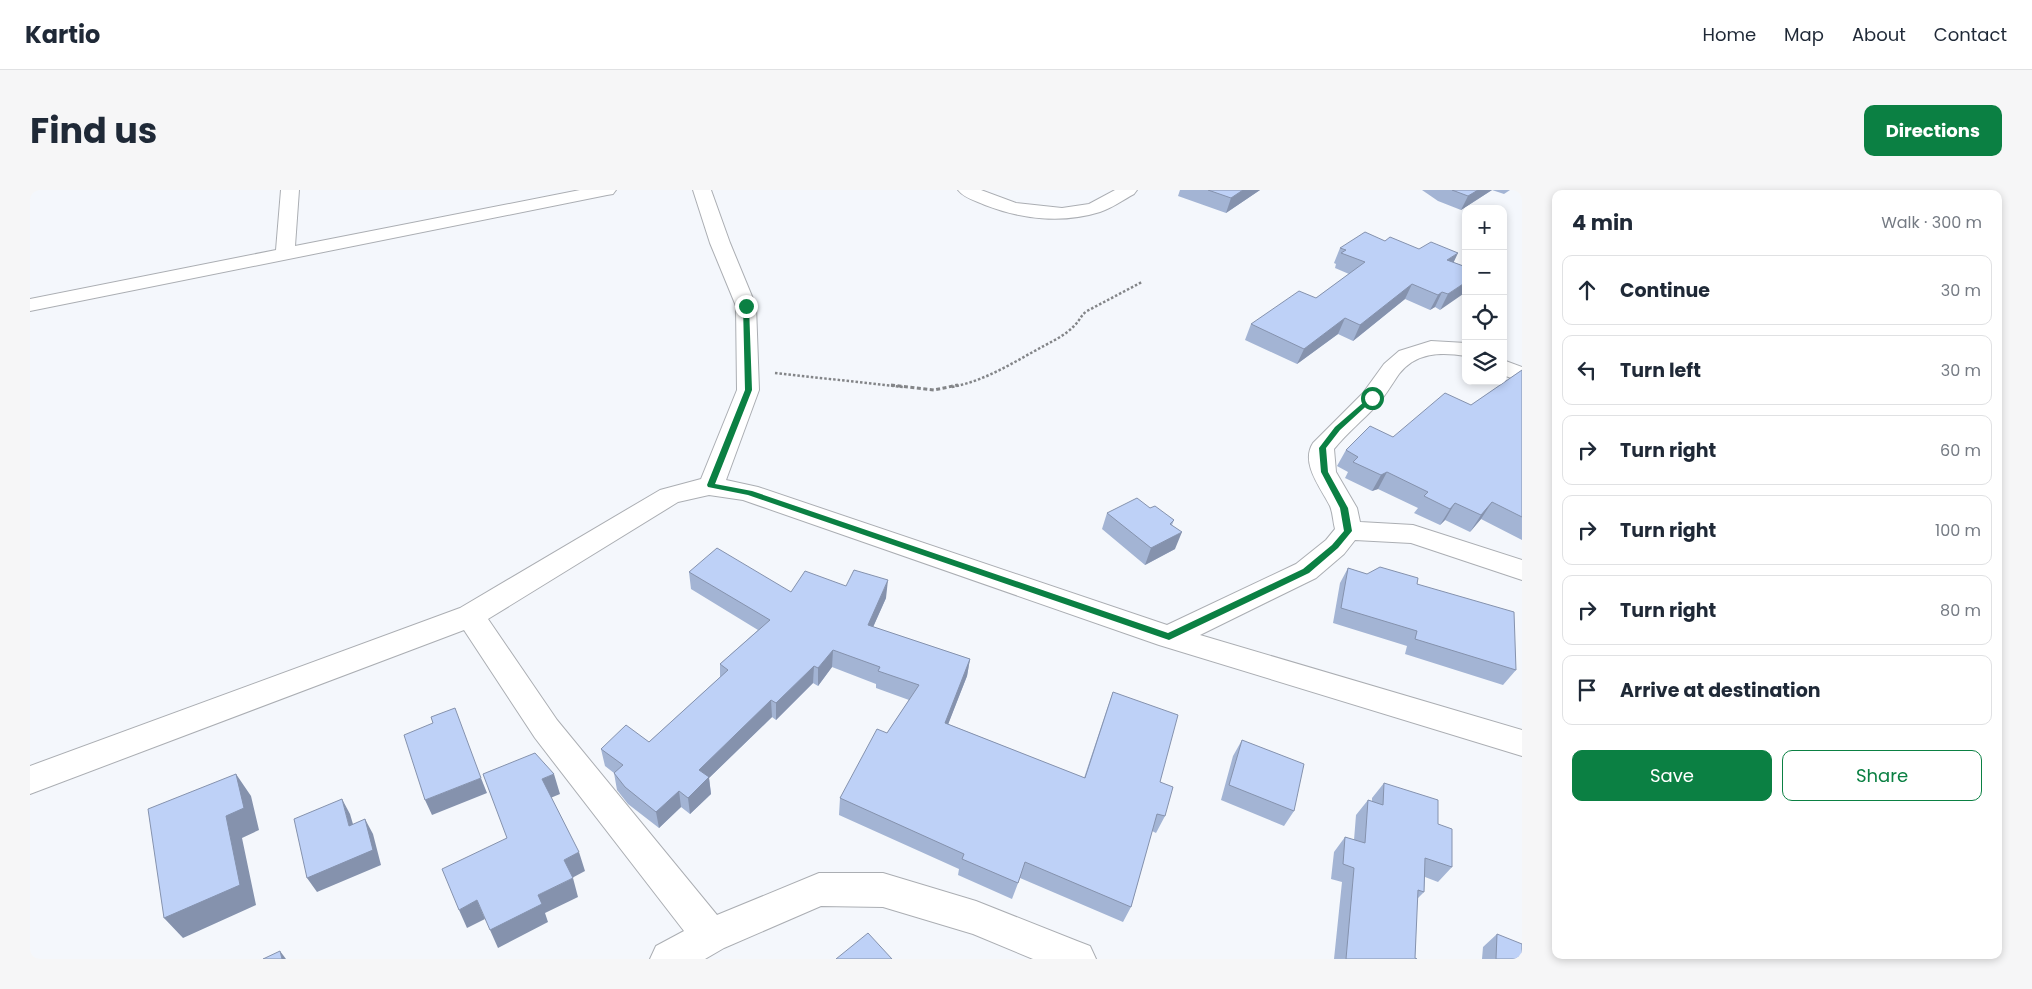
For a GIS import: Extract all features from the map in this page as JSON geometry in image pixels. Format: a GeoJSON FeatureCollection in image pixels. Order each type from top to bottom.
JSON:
{"type":"FeatureCollection","features":[{"type":"Feature","properties":{"kind":"street"},"geometry":{"type":"LineString","coordinates":[[285,254],[290,190]]}},
{"type":"Feature","properties":{"kind":"street"},"geometry":{"type":"LineString","coordinates":[[30,305],[607,190]]}},
{"type":"Feature","properties":{"kind":"street"},"geometry":{"type":"LineString","coordinates":[[702,190],[720,244],[746,306],[748,390],[711,485]]}},
{"type":"Feature","properties":{"kind":"street"},"geometry":{"type":"LineString","coordinates":[[967,190],[990,202],[1023,210],[1057,213],[1095,208],[1128,190]]}},
{"type":"Feature","properties":{"kind":"street"},"geometry":{"type":"LineString","coordinates":[[1348,531],[1344,508],[1324,472],[1322,448],[1338,429],[1372,398],[1399,361],[1422,348],[1442,346],[1462,349]]}},
{"type":"Feature","properties":{"kind":"street"},"geometry":{"type":"LineString","coordinates":[[1507,368],[1522,375]]}},
{"type":"Feature","properties":{"kind":"street"},"geometry":{"type":"LineString","coordinates":[[30,780],[470,616],[669,496],[688,489],[711,485],[749,493],[1169,637],[1522,743]]}},
{"type":"Feature","properties":{"kind":"street"},"geometry":{"type":"LineString","coordinates":[[1348,531],[1413,534],[1522,570]]}},
{"type":"Feature","properties":{"kind":"street"},"geometry":{"type":"LineString","coordinates":[[1169,637],[1306,571],[1335,546],[1348,531]]}},
{"type":"Feature","properties":{"kind":"street"},"geometry":{"type":"LineString","coordinates":[[470,616],[546,729],[711,936]]}},
{"type":"Feature","properties":{"kind":"street"},"geometry":{"type":"LineString","coordinates":[[669,959],[711,936],[819,889],[883,890],[976,918],[1077,959]]}},
{"type":"Feature","properties":{"kind":"path"},"geometry":{"type":"LineString","coordinates":[[747,360],[773,373],[903,388],[934,390],[971,383],[999,371],[1051,342],[1076,325],[1080,316],[1087,311],[1142,282]]}},
{"type":"Feature","properties":{"kind":"building"},"geometry":{"type":"Polygon","coordinates":[[[1208,190],[1243,190],[1231,198],[1208,190]]]}},
{"type":"Feature","properties":{"kind":"building"},"geometry":{"type":"Polygon","coordinates":[[[1452,190],[1478,190],[1468,196],[1452,190]]]}},
{"type":"Feature","properties":{"kind":"building"},"geometry":{"type":"Polygon","coordinates":[[[1365,232],[1385,241],[1390,237],[1419,249],[1431,242],[1458,253],[1447,260],[1462,266],[1462,285],[1448,294],[1442,292],[1438,295],[1412,284],[1360,325],[1345,318],[1304,349],[1251,324],[1299,291],[1316,298],[1365,262],[1341,253],[1346,250],[1340,248],[1365,232]]]}},
{"type":"Feature","properties":{"kind":"building"},"geometry":{"type":"Polygon","coordinates":[[[1522,370],[1522,517],[1492,502],[1481,515],[1455,503],[1450,509],[1424,496],[1428,492],[1387,472],[1381,475],[1353,462],[1358,457],[1346,450],[1370,426],[1393,437],[1445,393],[1471,405],[1500,385],[1507,385],[1507,380],[1522,370]]]}},
{"type":"Feature","properties":{"kind":"building"},"geometry":{"type":"Polygon","coordinates":[[[1137,498],[1150,508],[1155,506],[1174,520],[1170,524],[1182,532],[1151,548],[1107,513],[1137,498]]]}},
{"type":"Feature","properties":{"kind":"building"},"geometry":{"type":"Polygon","coordinates":[[[717,548],[791,592],[805,571],[846,586],[854,570],[888,580],[868,625],[970,659],[945,723],[1085,778],[1113,692],[1178,715],[1160,782],[1173,787],[1165,816],[1157,814],[1131,907],[1025,862],[1018,883],[962,859],[964,854],[840,798],[877,729],[887,733],[919,685],[878,671],[880,667],[833,650],[818,668],[814,666],[776,703],[771,700],[699,770],[709,777],[688,798],[679,791],[656,812],[625,787],[614,773],[623,765],[601,749],[626,725],[649,742],[728,670],[720,664],[770,620],[689,572],[717,548]]]}},
{"type":"Feature","properties":{"kind":"building"},"geometry":{"type":"Polygon","coordinates":[[[1380,567],[1418,578],[1417,584],[1514,612],[1516,670],[1415,639],[1417,631],[1341,608],[1348,568],[1367,574],[1380,567]]]}},
{"type":"Feature","properties":{"kind":"building"},"geometry":{"type":"Polygon","coordinates":[[[455,708],[481,778],[425,800],[404,735],[433,723],[431,717],[455,708]]]}},
{"type":"Feature","properties":{"kind":"building"},"geometry":{"type":"Polygon","coordinates":[[[1242,740],[1304,764],[1294,811],[1229,785],[1242,740]]]}},
{"type":"Feature","properties":{"kind":"building"},"geometry":{"type":"Polygon","coordinates":[[[535,753],[554,774],[542,779],[579,852],[564,860],[573,878],[538,895],[542,904],[490,930],[477,900],[459,910],[442,869],[507,838],[483,774],[535,753]]]}},
{"type":"Feature","properties":{"kind":"building"},"geometry":{"type":"Polygon","coordinates":[[[236,774],[244,808],[226,816],[240,885],[164,918],[148,809],[236,774]]]}},
{"type":"Feature","properties":{"kind":"building"},"geometry":{"type":"Polygon","coordinates":[[[1384,783],[1438,800],[1438,824],[1452,829],[1452,867],[1425,858],[1424,892],[1418,890],[1415,958],[1417,959],[1346,959],[1354,868],[1343,864],[1345,837],[1365,843],[1368,800],[1383,805],[1384,783]]]}},
{"type":"Feature","properties":{"kind":"building"},"geometry":{"type":"Polygon","coordinates":[[[342,799],[349,826],[365,819],[373,850],[307,878],[294,819],[342,799]]]}},
{"type":"Feature","properties":{"kind":"building"},"geometry":{"type":"Polygon","coordinates":[[[868,933],[892,959],[836,959],[868,933]]]}},
{"type":"Feature","properties":{"kind":"building"},"geometry":{"type":"Polygon","coordinates":[[[1497,934],[1522,944],[1522,959],[1496,959],[1497,934]]]}},
{"type":"Feature","properties":{"kind":"building"},"geometry":{"type":"Polygon","coordinates":[[[280,951],[282,959],[263,959],[280,951]]]}},
{"type":"Feature","properties":{"kind":"route"},"geometry":{"type":"LineString","coordinates":[[746,306],[748,390],[711,485],[749,493],[1169,637],[1306,571],[1335,546],[1348,531],[1344,508],[1324,472],[1322,448],[1338,429],[1372,398]]}}]}
